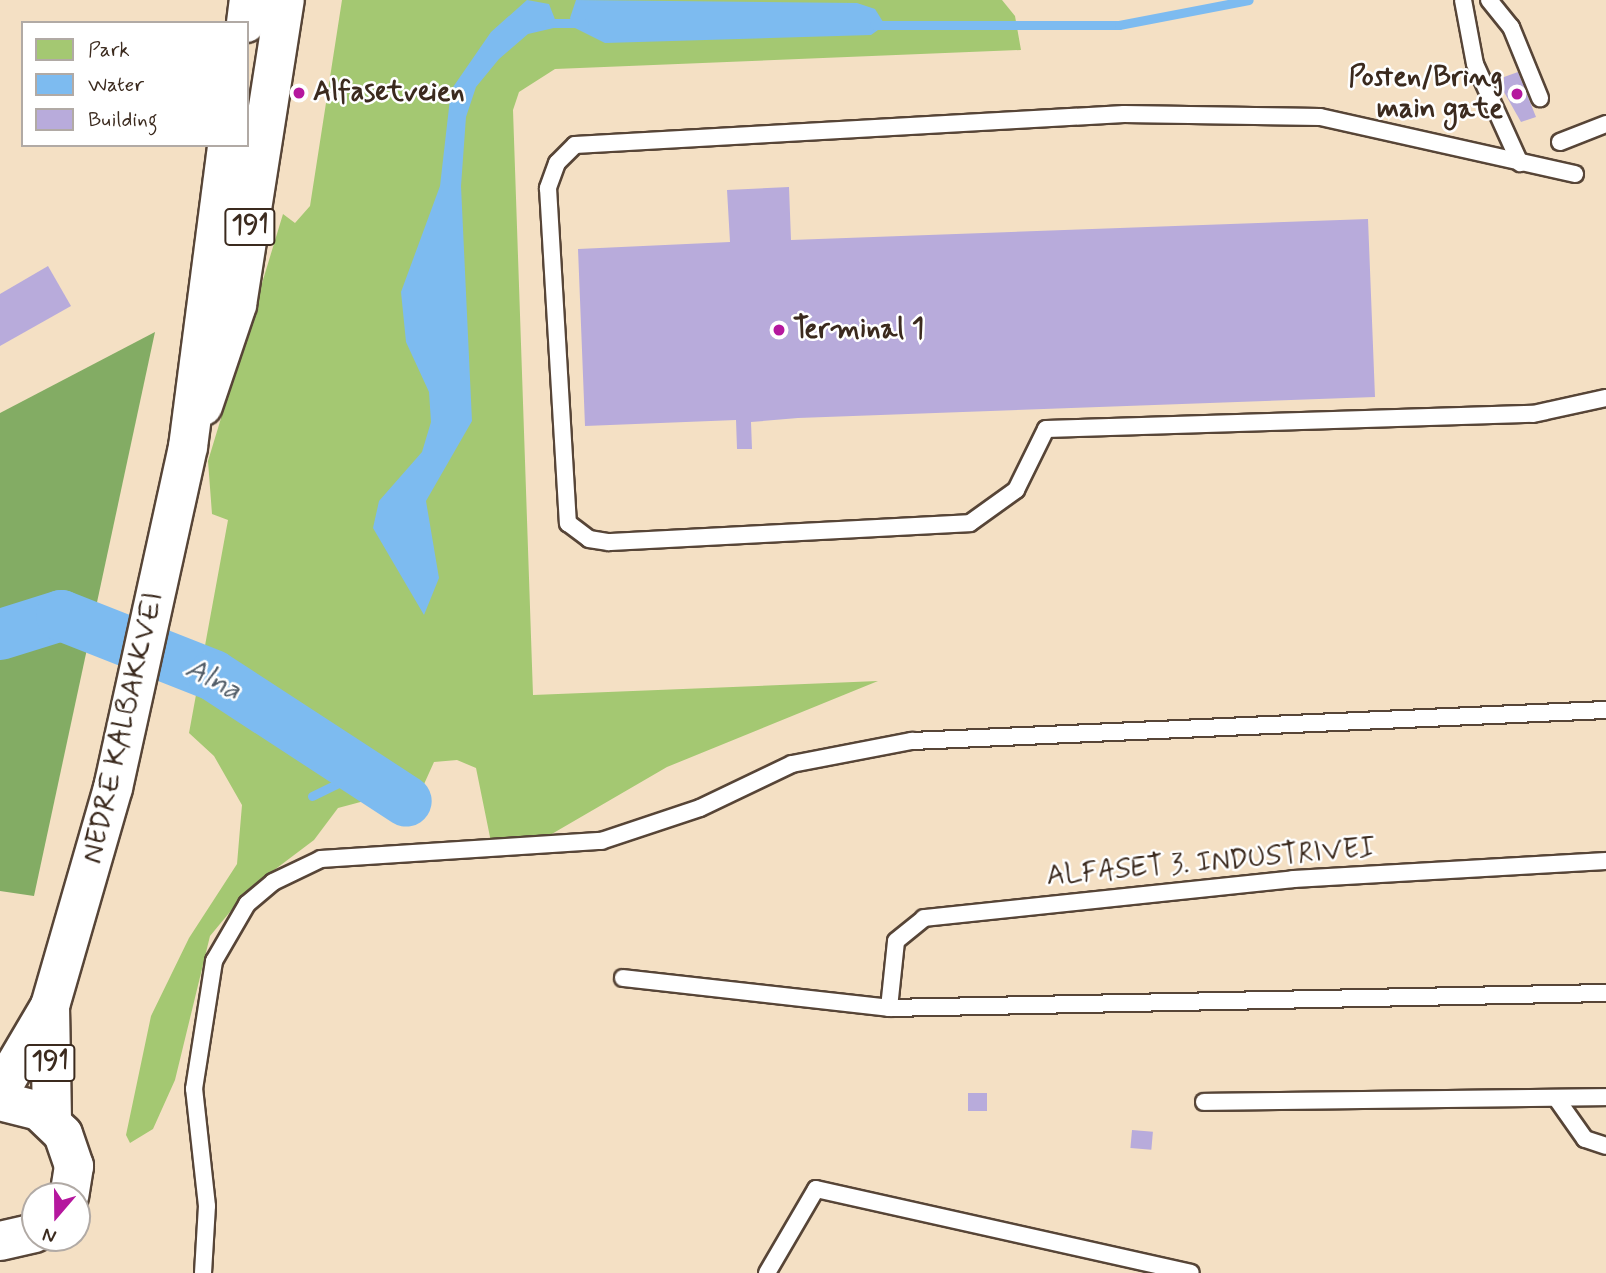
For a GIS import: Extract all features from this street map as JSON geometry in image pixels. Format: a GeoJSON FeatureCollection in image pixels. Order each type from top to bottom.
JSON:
{"type":"FeatureCollection","features":[{"type":"Feature","properties":{"kind":"highway"},"geometry":{"type":"LineString","coordinates":[[246,21],[250,0]]}},
{"type":"Feature","properties":{"kind":"highway","name":"NEDRE KALBAKKVEI"},"geometry":{"type":"LineString","coordinates":[[188,447],[237,305],[285,0]]}},
{"type":"Feature","properties":{"kind":"highway","name":"NEDRE KALBAKKVEI"},"geometry":{"type":"LineString","coordinates":[[0,1091],[50,1006],[113,788],[188,447],[227,147]]}},
{"type":"Feature","properties":{"kind":"highway","name":"NEDRE KALBAKKVEI"},"geometry":{"type":"LineString","coordinates":[[50,1006],[52,1121]]}},
{"type":"Feature","properties":{"kind":"highway"},"geometry":{"type":"LineString","coordinates":[[0,1101],[24,1104],[52,1121],[71,1149],[70,1182]]}},
{"type":"Feature","properties":{"kind":"lane"},"geometry":{"type":"LineString","coordinates":[[1463,0],[1475,64],[1520,163]]}},
{"type":"Feature","properties":{"kind":"lane"},"geometry":{"type":"LineString","coordinates":[[1489,0],[1511,27],[1540,98]]}},
{"type":"Feature","properties":{"kind":"lane"},"geometry":{"type":"LineString","coordinates":[[1575,174],[1320,117],[1124,114],[575,145],[557,163],[548,188],[568,523],[589,539],[609,542],[970,523],[1016,490],[1046,429],[1533,414],[1606,398]]}},
{"type":"Feature","properties":{"kind":"lane"},"geometry":{"type":"LineString","coordinates":[[1560,142],[1600,126]]}},
{"type":"Feature","properties":{"kind":"lane"},"geometry":{"type":"LineString","coordinates":[[204,1273],[207,1206],[193,1113],[205,1003],[220,942],[260,892],[291,871],[351,853],[601,841],[700,808],[792,764],[912,741],[1068,730],[1606,710]]}},
{"type":"Feature","properties":{"kind":"lane","name":"ALFASET 3. INDUSTRIVEI"},"geometry":{"type":"LineString","coordinates":[[889,1008],[896,942],[924,918],[1293,879],[1606,861]]}},
{"type":"Feature","properties":{"kind":"lane"},"geometry":{"type":"LineString","coordinates":[[623,978],[889,1008],[1606,993]]}},
{"type":"Feature","properties":{"kind":"lane"},"geometry":{"type":"LineString","coordinates":[[1204,1102],[1606,1097]]}},
{"type":"Feature","properties":{"kind":"lane"},"geometry":{"type":"LineString","coordinates":[[1556,1098],[1585,1139],[1606,1146]]}},
{"type":"Feature","properties":{"kind":"lane"},"geometry":{"type":"LineString","coordinates":[[767,1273],[816,1189],[1191,1273]]}},
{"type":"Feature","properties":{"kind":"green space"},"geometry":{"type":"Polygon","coordinates":[[[342,0],[1002,0],[1015,16],[1021,50],[555,69],[519,92],[513,110],[533,695],[878,681],[667,767],[550,835],[491,842],[476,768],[457,760],[434,762],[420,793],[392,777],[368,800],[338,808],[314,840],[249,889],[210,936],[175,1080],[153,1129],[130,1143],[126,1135],[151,1016],[189,938],[237,864],[242,805],[214,756],[189,733],[228,520],[212,514],[208,461],[283,214],[295,223],[310,206],[342,0]]]}},
{"type":"Feature","properties":{"kind":"green space"},"geometry":{"type":"Polygon","coordinates":[[[155,332],[34,896],[0,891],[0,413],[155,332]]]}},
{"type":"Feature","properties":{"kind":"water"},"geometry":{"type":"Polygon","coordinates":[[[527,0],[549,4],[558,27],[528,34],[499,59],[476,87],[466,117],[461,186],[472,421],[426,501],[439,578],[424,615],[373,528],[379,501],[422,452],[431,422],[429,392],[406,342],[401,292],[440,186],[451,90],[491,32],[527,0]]]}},
{"type":"Feature","properties":{"kind":"water"},"geometry":{"type":"Polygon","coordinates":[[[576,0],[857,3],[875,9],[885,25],[871,35],[605,43],[575,28],[570,18],[576,0]]]}},
{"type":"Feature","properties":{"kind":"building","name":"Posten/Bring main gate"},"geometry":{"type":"Polygon","coordinates":[[[1518,72],[1536,117],[1521,122],[1504,92],[1504,77],[1518,72]]]}},
{"type":"Feature","properties":{"kind":"building"},"geometry":{"type":"Polygon","coordinates":[[[789,187],[791,240],[1368,219],[1375,397],[798,418],[751,422],[752,449],[737,449],[736,420],[585,426],[578,249],[730,242],[727,190],[789,187]]]}},
{"type":"Feature","properties":{"kind":"building"},"geometry":{"type":"Polygon","coordinates":[[[48,266],[71,306],[0,346],[0,294],[48,266]]]}},
{"type":"Feature","properties":{"kind":"building"},"geometry":{"type":"Polygon","coordinates":[[[968,1093],[987,1093],[987,1111],[968,1111],[968,1093]]]}},
{"type":"Feature","properties":{"kind":"building"},"geometry":{"type":"Polygon","coordinates":[[[1132,1130],[1153,1132],[1151,1150],[1130,1148],[1132,1130]]]}},
{"type":"Feature","properties":{"kind":"waterway"},"geometry":{"type":"LineString","coordinates":[[874,25],[1119,25],[1249,0]]}},
{"type":"Feature","properties":{"kind":"waterway"},"geometry":{"type":"LineString","coordinates":[[549,23],[584,23]]}},
{"type":"Feature","properties":{"kind":"waterway","name":"Alna"},"geometry":{"type":"LineString","coordinates":[[0,634],[61,615],[213,675],[406,801]]}},
{"type":"Feature","properties":{"kind":"waterway"},"geometry":{"type":"LineString","coordinates":[[312,796],[345,780],[371,778]]}},
{"type":"Feature","properties":{"kind":"place","name":"Alfasetveien"},"geometry":{"type":"Point","coordinates":[299,93]}},
{"type":"Feature","properties":{"kind":"place","name":"Posten/Bring main gate"},"geometry":{"type":"Point","coordinates":[1517,94]}},
{"type":"Feature","properties":{"kind":"place","name":"Terminal 1"},"geometry":{"type":"Point","coordinates":[779,330]}}]}
